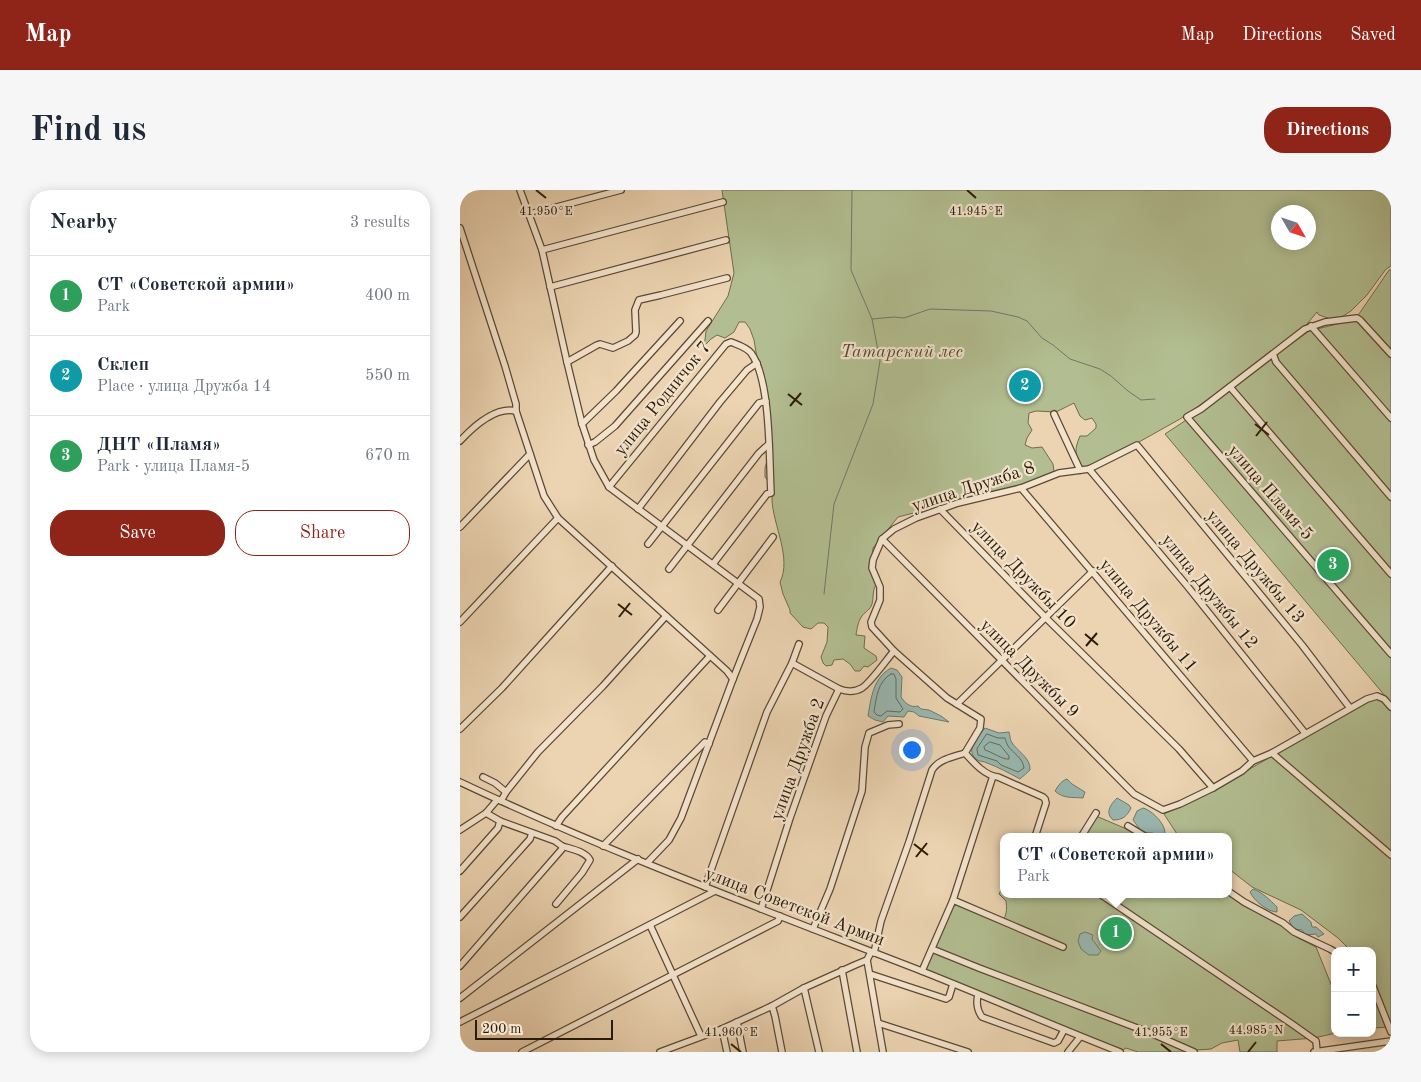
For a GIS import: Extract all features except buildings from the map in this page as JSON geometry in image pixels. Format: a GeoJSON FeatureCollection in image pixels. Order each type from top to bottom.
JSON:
{"type":"FeatureCollection","features":[{"type":"Feature","properties":{"kind":"street"},"geometry":{"type":"LineString","coordinates":[[520,190],[542,250],[588,445],[609,487],[738,583],[758,599],[760,607],[681,818],[668,840],[648,863]]}},
{"type":"Feature","properties":{"kind":"street"},"geometry":{"type":"LineString","coordinates":[[530,214],[621,190]]}},
{"type":"Feature","properties":{"kind":"street"},"geometry":{"type":"LineString","coordinates":[[542,250],[723,202]]}},
{"type":"Feature","properties":{"kind":"street"},"geometry":{"type":"LineString","coordinates":[[460,228],[505,366],[516,404],[516,411],[544,496],[558,518],[733,678]]}},
{"type":"Feature","properties":{"kind":"street"},"geometry":{"type":"LineString","coordinates":[[550,287],[726,240]]}},
{"type":"Feature","properties":{"kind":"street"},"geometry":{"type":"LineString","coordinates":[[567,362],[597,345],[600,344],[613,348],[628,341],[635,335],[635,310],[639,300],[727,278]]}},
{"type":"Feature","properties":{"kind":"street"},"geometry":{"type":"LineString","coordinates":[[1391,354],[1357,318],[1351,317],[1324,322],[1311,326],[1286,342],[1230,387],[1391,574]]}},
{"type":"Feature","properties":{"kind":"street"},"geometry":{"type":"LineString","coordinates":[[582,424],[616,391],[680,321]]}},
{"type":"Feature","properties":{"kind":"street"},"geometry":{"type":"LineString","coordinates":[[588,445],[615,426],[708,322]]}},
{"type":"Feature","properties":{"kind":"street"},"geometry":{"type":"LineString","coordinates":[[1311,326],[1391,418]]}},
{"type":"Feature","properties":{"kind":"street","name":"улица Родничок 7"},"geometry":{"type":"LineString","coordinates":[[609,487],[726,344],[731,342],[749,351],[757,363]]}},
{"type":"Feature","properties":{"kind":"street"},"geometry":{"type":"LineString","coordinates":[[1273,354],[1276,362],[1391,497]]}},
{"type":"Feature","properties":{"kind":"street"},"geometry":{"type":"LineString","coordinates":[[638,509],[720,402],[747,370],[757,363],[766,401],[771,493],[767,494],[713,564]]}},
{"type":"Feature","properties":{"kind":"street","name":"улица Пламя-5"},"geometry":{"type":"LineString","coordinates":[[1230,387],[1187,417],[1391,654]]}},
{"type":"Feature","properties":{"kind":"street"},"geometry":{"type":"LineString","coordinates":[[648,544],[759,403],[766,401]]}},
{"type":"Feature","properties":{"kind":"street"},"geometry":{"type":"LineString","coordinates":[[460,440],[476,424],[490,416],[509,410],[516,411]]}},
{"type":"Feature","properties":{"kind":"street"},"geometry":{"type":"LineString","coordinates":[[1054,414],[1080,470]]}},
{"type":"Feature","properties":{"kind":"street"},"geometry":{"type":"LineString","coordinates":[[669,569],[759,452],[769,444]]}},
{"type":"Feature","properties":{"kind":"street","name":"улица Дружба 8"},"geometry":{"type":"LineString","coordinates":[[882,539],[894,529],[940,509],[1021,488],[1059,473],[1089,469],[1136,445]]}},
{"type":"Feature","properties":{"kind":"street","name":"улица Дружбы 13"},"geometry":{"type":"LineString","coordinates":[[1136,445],[1302,645],[1350,708]]}},
{"type":"Feature","properties":{"kind":"street"},"geometry":{"type":"LineString","coordinates":[[460,527],[530,454]]}},
{"type":"Feature","properties":{"kind":"street","name":"улица Дружбы 12"},"geometry":{"type":"LineString","coordinates":[[1089,469],[1182,580],[1305,733]]}},
{"type":"Feature","properties":{"kind":"street","name":"улица Дружбы 11"},"geometry":{"type":"LineString","coordinates":[[1021,488],[1253,761]]}},
{"type":"Feature","properties":{"kind":"street","name":"улица Дружбы 10"},"geometry":{"type":"LineString","coordinates":[[940,509],[1046,618],[1179,749],[1213,788]]}},
{"type":"Feature","properties":{"kind":"street"},"geometry":{"type":"LineString","coordinates":[[460,622],[558,518]]}},
{"type":"Feature","properties":{"kind":"street"},"geometry":{"type":"LineString","coordinates":[[718,610],[773,537]]}},
{"type":"Feature","properties":{"kind":"street"},"geometry":{"type":"LineString","coordinates":[[882,539],[873,560],[872,568],[880,587],[880,600],[871,622],[872,627],[894,650],[947,698],[981,719],[980,728],[965,753],[936,764],[932,770],[868,960],[883,1052]]}},
{"type":"Feature","properties":{"kind":"street","name":"улица Дружбы 9"},"geometry":{"type":"LineString","coordinates":[[882,539],[1134,794],[1163,810],[1213,788]]}},
{"type":"Feature","properties":{"kind":"street"},"geometry":{"type":"LineString","coordinates":[[460,729],[502,688],[612,566]]}},
{"type":"Feature","properties":{"kind":"street"},"geometry":{"type":"LineString","coordinates":[[958,704],[1093,572]]}},
{"type":"Feature","properties":{"kind":"street"},"geometry":{"type":"LineString","coordinates":[[461,827],[486,813],[499,801],[538,752],[604,686],[666,616]]}},
{"type":"Feature","properties":{"kind":"street"},"geometry":{"type":"LineString","coordinates":[[705,887],[767,712],[792,663],[799,644]]}},
{"type":"Feature","properties":{"kind":"street","name":"улица Дружба 2"},"geometry":{"type":"LineString","coordinates":[[761,909],[790,818],[826,716],[839,689],[845,692],[853,692],[863,687],[894,650]]}},
{"type":"Feature","properties":{"kind":"street"},"geometry":{"type":"LineString","coordinates":[[556,826],[562,817],[710,656]]}},
{"type":"Feature","properties":{"kind":"street"},"geometry":{"type":"LineString","coordinates":[[792,663],[839,689]]}},
{"type":"Feature","properties":{"kind":"street"},"geometry":{"type":"LineString","coordinates":[[1213,788],[1242,771],[1253,761],[1272,753],[1367,699],[1377,696],[1384,699],[1391,706]]}},
{"type":"Feature","properties":{"kind":"street"},"geometry":{"type":"LineString","coordinates":[[813,929],[830,889],[862,791],[865,747],[869,733],[888,725],[899,724]]}},
{"type":"Feature","properties":{"kind":"street"},"geometry":{"type":"LineString","coordinates":[[603,846],[705,742],[709,744]]}},
{"type":"Feature","properties":{"kind":"street"},"geometry":{"type":"LineString","coordinates":[[965,753],[976,765],[993,776],[998,776],[1045,799],[1046,803],[1035,833]]}},
{"type":"Feature","properties":{"kind":"street"},"geometry":{"type":"LineString","coordinates":[[1272,753],[1391,855]]}},
{"type":"Feature","properties":{"kind":"street"},"geometry":{"type":"LineString","coordinates":[[922,971],[953,900],[993,776]]}},
{"type":"Feature","properties":{"kind":"street"},"geometry":{"type":"LineString","coordinates":[[483,777],[495,783],[506,792]]}},
{"type":"Feature","properties":{"kind":"street","name":"улица Советской Армии"},"geometry":{"type":"LineString","coordinates":[[460,782],[603,846],[922,971],[1118,1052]]}},
{"type":"Feature","properties":{"kind":"street"},"geometry":{"type":"LineString","coordinates":[[486,813],[500,821],[555,841],[562,846],[589,857],[590,860],[582,873],[556,904]]}},
{"type":"Feature","properties":{"kind":"street"},"geometry":{"type":"LineString","coordinates":[[1084,833],[1096,813]]}},
{"type":"Feature","properties":{"kind":"street"},"geometry":{"type":"LineString","coordinates":[[460,871],[498,828],[500,821]]}},
{"type":"Feature","properties":{"kind":"street"},"geometry":{"type":"LineString","coordinates":[[1128,826],[1139,833]]}},
{"type":"Feature","properties":{"kind":"street"},"geometry":{"type":"LineString","coordinates":[[460,917],[530,839],[532,833]]}},
{"type":"Feature","properties":{"kind":"street"},"geometry":{"type":"LineString","coordinates":[[460,966],[560,852],[562,846]]}},
{"type":"Feature","properties":{"kind":"street"},"geometry":{"type":"LineString","coordinates":[[460,998],[638,860]]}},
{"type":"Feature","properties":{"kind":"street"},"geometry":{"type":"LineString","coordinates":[[460,1022],[715,891]]}},
{"type":"Feature","properties":{"kind":"street"},"geometry":{"type":"LineString","coordinates":[[1232,894],[1283,923],[1294,932],[1331,950]]}},
{"type":"Feature","properties":{"kind":"street"},"geometry":{"type":"LineString","coordinates":[[1106,898],[1316,1041],[1316,1052],[1391,1041]]}},
{"type":"Feature","properties":{"kind":"street"},"geometry":{"type":"LineString","coordinates":[[953,900],[1063,947]]}},
{"type":"Feature","properties":{"kind":"street"},"geometry":{"type":"LineString","coordinates":[[522,1052],[778,921],[780,916]]}},
{"type":"Feature","properties":{"kind":"street"},"geometry":{"type":"LineString","coordinates":[[650,925],[701,1036]]}},
{"type":"Feature","properties":{"kind":"street"},"geometry":{"type":"LineString","coordinates":[[932,948],[979,968],[1153,1034],[1194,1052]]}},
{"type":"Feature","properties":{"kind":"street"},"geometry":{"type":"LineString","coordinates":[[660,1052],[737,1022],[842,970],[868,960]]}},
{"type":"Feature","properties":{"kind":"street"},"geometry":{"type":"LineString","coordinates":[[842,970],[857,1052]]}},
{"type":"Feature","properties":{"kind":"street"},"geometry":{"type":"LineString","coordinates":[[870,974],[946,999],[949,997],[953,984]]}},
{"type":"Feature","properties":{"kind":"street"},"geometry":{"type":"LineString","coordinates":[[804,988],[819,1052]]}},
{"type":"Feature","properties":{"kind":"street"},"geometry":{"type":"LineString","coordinates":[[1375,992],[1391,1032]]}},
{"type":"Feature","properties":{"kind":"street"},"geometry":{"type":"LineString","coordinates":[[978,995],[976,1002],[982,1017],[1054,1043],[1064,1030]]}},
{"type":"Feature","properties":{"kind":"street"},"geometry":{"type":"LineString","coordinates":[[772,1006],[782,1052]]}},
{"type":"Feature","properties":{"kind":"street"},"geometry":{"type":"LineString","coordinates":[[737,1022],[743,1052]]}},
{"type":"Feature","properties":{"kind":"street"},"geometry":{"type":"LineString","coordinates":[[878,1023],[968,1052]]}},
{"type":"Feature","properties":{"kind":"street"},"geometry":{"type":"LineString","coordinates":[[722,1028],[727,1052]]}},
{"type":"Feature","properties":{"kind":"street"},"geometry":{"type":"LineString","coordinates":[[1068,1052],[1080,1037]]}},
{"type":"Feature","properties":{"kind":"green space","name":"Татарский лес"},"geometry":{"type":"Polygon","coordinates":[[[722,190],[1391,190],[1391,266],[1386,269],[1367,295],[1351,311],[1340,318],[1331,319],[1319,315],[1317,312],[1307,324],[1262,361],[1180,419],[1114,456],[1092,465],[1081,468],[1076,455],[1076,449],[1080,436],[1087,436],[1096,428],[1096,424],[1092,418],[1085,420],[1080,416],[1074,403],[1056,412],[1036,411],[1029,413],[1028,423],[1032,430],[1025,445],[1032,448],[1042,447],[1053,464],[1054,471],[1019,486],[898,517],[873,548],[871,568],[876,584],[872,604],[863,614],[856,635],[865,636],[864,648],[876,656],[877,660],[868,667],[864,666],[860,671],[855,671],[843,659],[834,660],[832,665],[826,666],[823,663],[821,657],[827,642],[828,627],[824,623],[818,623],[811,629],[803,627],[790,613],[783,594],[780,582],[784,563],[781,541],[773,510],[772,498],[774,488],[765,477],[765,468],[771,446],[768,396],[754,340],[745,322],[739,322],[734,332],[725,338],[717,335],[702,348],[706,331],[728,296],[734,273],[722,190]]]}},
{"type":"Feature","properties":{"kind":"green space"},"geometry":{"type":"Polygon","coordinates":[[[1389,270],[1391,270],[1391,703],[1165,434],[1203,409],[1309,331],[1353,320],[1389,270]]]}},
{"type":"Feature","properties":{"kind":"green space"},"geometry":{"type":"Polygon","coordinates":[[[1376,699],[1384,702],[1391,710],[1391,1027],[1376,1028],[1376,947],[1347,947],[1301,910],[1252,887],[1232,871],[1232,833],[1176,833],[1164,814],[1219,787],[1368,702],[1376,699]]]}},
{"type":"Feature","properties":{"kind":"green space"},"geometry":{"type":"Polygon","coordinates":[[[1096,816],[1134,833],[1085,833],[1096,816]]]}},
{"type":"Feature","properties":{"kind":"green space"},"geometry":{"type":"Polygon","coordinates":[[[1003,898],[1232,898],[1316,947],[1331,984],[1331,1034],[1314,1038],[1277,1041],[1277,1052],[1240,1052],[1238,1040],[1222,1043],[1211,1049],[1193,1052],[1138,1052],[1126,1048],[1123,1050],[924,970],[953,906],[957,905],[1001,923],[1006,910],[1006,901],[1003,898]]]}},
{"type":"Feature","properties":{"kind":"water"},"geometry":{"type":"Polygon","coordinates":[[[891,668],[897,670],[902,677],[901,697],[906,703],[910,706],[918,706],[921,709],[929,710],[949,722],[919,716],[914,712],[908,711],[904,717],[888,716],[883,722],[868,716],[874,689],[880,677],[891,668]]]}},
{"type":"Feature","properties":{"kind":"water"},"geometry":{"type":"Polygon","coordinates":[[[985,728],[999,733],[1009,732],[1011,741],[1030,765],[1030,770],[1020,779],[974,757],[972,754],[973,745],[985,728]]]}},
{"type":"Feature","properties":{"kind":"water"},"geometry":{"type":"Polygon","coordinates":[[[1067,779],[1085,792],[1083,798],[1065,796],[1055,791],[1061,782],[1067,779]]]}},
{"type":"Feature","properties":{"kind":"water"},"geometry":{"type":"Polygon","coordinates":[[[1117,798],[1131,808],[1124,817],[1113,820],[1109,815],[1109,809],[1117,798]]]}},
{"type":"Feature","properties":{"kind":"water"},"geometry":{"type":"Polygon","coordinates":[[[1143,808],[1152,813],[1163,825],[1165,833],[1145,832],[1139,828],[1133,820],[1137,811],[1143,808]]]}},
{"type":"Feature","properties":{"kind":"water"},"geometry":{"type":"Polygon","coordinates":[[[1253,889],[1263,894],[1272,902],[1277,907],[1277,912],[1273,912],[1258,902],[1250,892],[1253,889]]]}},
{"type":"Feature","properties":{"kind":"water"},"geometry":{"type":"Polygon","coordinates":[[[1302,914],[1311,922],[1312,927],[1316,927],[1324,934],[1318,937],[1316,934],[1305,935],[1302,930],[1294,929],[1289,921],[1294,916],[1302,914]]]}},
{"type":"Feature","properties":{"kind":"water"},"geometry":{"type":"Polygon","coordinates":[[[1085,932],[1093,935],[1092,939],[1101,951],[1098,955],[1089,955],[1081,949],[1078,941],[1080,934],[1085,932]]]}},
{"type":"Feature","properties":{"kind":"waterway"},"geometry":{"type":"LineString","coordinates":[[852,190],[851,270],[872,319],[904,318],[930,309],[991,311],[1018,317],[1027,321],[1042,338],[1070,359],[1100,369],[1141,400],[1155,399]]}},
{"type":"Feature","properties":{"kind":"waterway"},"geometry":{"type":"LineString","coordinates":[[824,594],[834,504],[873,404],[880,361],[872,319]]}},
{"type":"Feature","properties":{"kind":"place","name":"Склеп"},"geometry":{"type":"Point","coordinates":[1025,386]}},
{"type":"Feature","properties":{"kind":"place","name":"ДНТ «Пламя»"},"geometry":{"type":"Point","coordinates":[1333,565]}},
{"type":"Feature","properties":{"kind":"place","name":"СТ «Советской армии»"},"geometry":{"type":"Point","coordinates":[1116,933]}}]}
